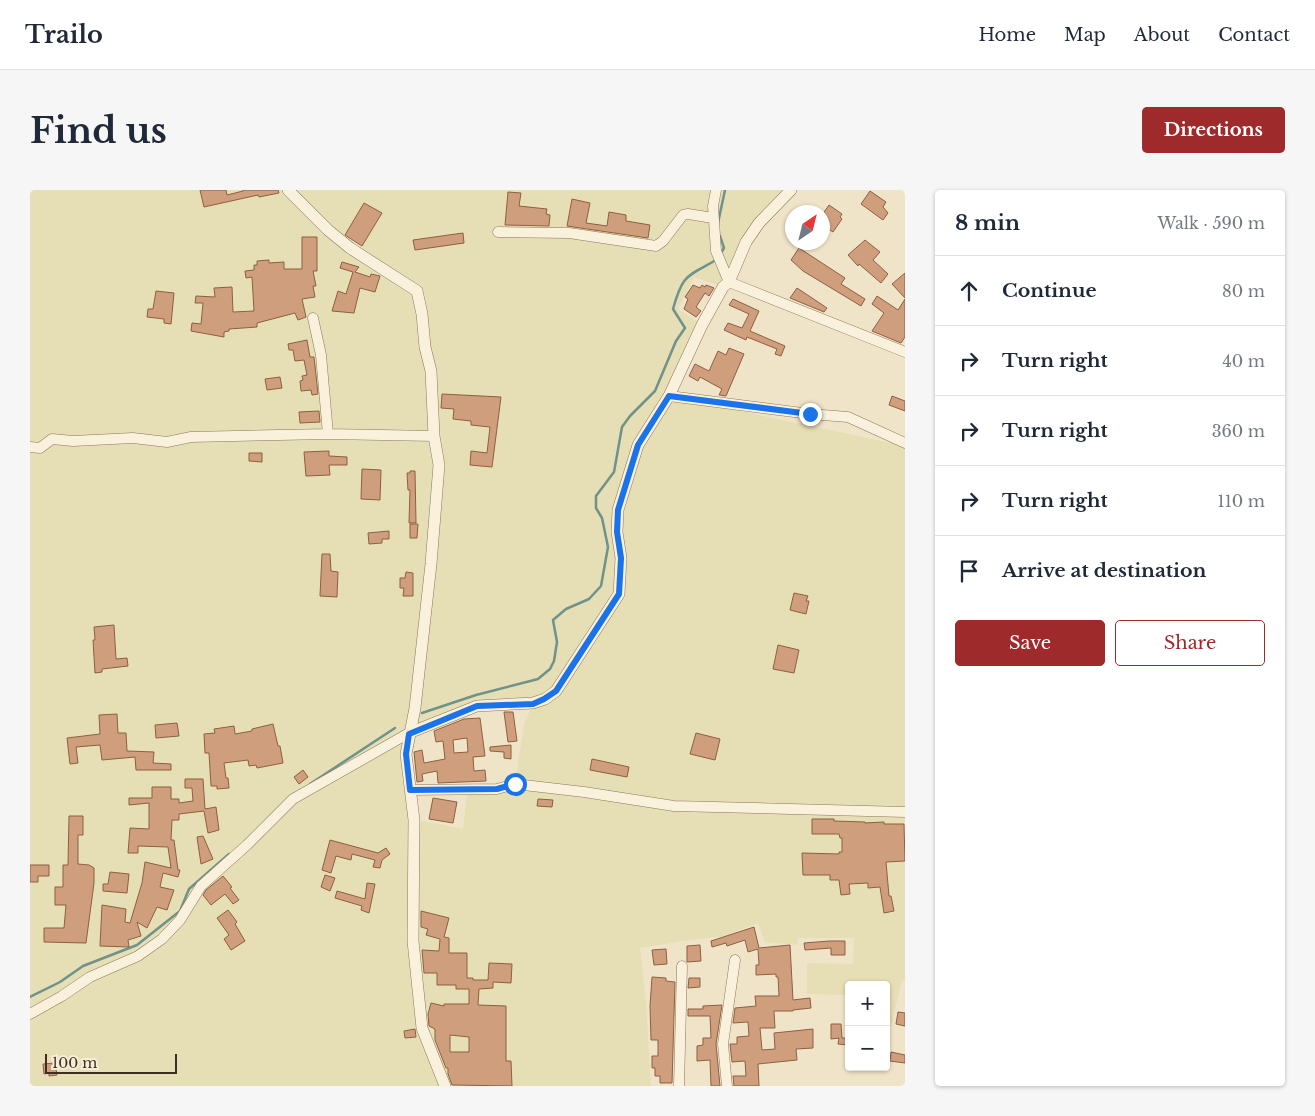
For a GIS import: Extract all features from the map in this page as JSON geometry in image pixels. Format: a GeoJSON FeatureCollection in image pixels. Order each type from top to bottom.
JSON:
{"type":"FeatureCollection","features":[{"type":"Feature","properties":{"kind":"street"},"geometry":{"type":"LineString","coordinates":[[288,190],[328,230],[350,248],[417,291],[422,314],[425,347],[431,370],[434,436],[439,465],[431,564],[415,708],[406,754],[414,820],[413,941],[422,1028],[445,1086]]}},
{"type":"Feature","properties":{"kind":"street"},"geometry":{"type":"LineString","coordinates":[[716,190],[713,206],[716,251],[728,279],[905,352]]}},
{"type":"Feature","properties":{"kind":"street"},"geometry":{"type":"LineString","coordinates":[[30,1014],[90,977],[138,956],[162,939],[180,920],[201,886],[247,845],[293,799],[409,734],[477,706],[533,704],[556,691],[619,594],[621,558],[617,532],[618,510],[638,445],[669,396],[710,310],[746,242],[759,223],[791,190]]}},
{"type":"Feature","properties":{"kind":"street"},"geometry":{"type":"LineString","coordinates":[[498,232],[569,233],[656,246],[663,241],[683,214],[713,218]]}},
{"type":"Feature","properties":{"kind":"street"},"geometry":{"type":"LineString","coordinates":[[313,318],[321,355],[328,434]]}},
{"type":"Feature","properties":{"kind":"street"},"geometry":{"type":"LineString","coordinates":[[669,396],[848,417],[905,443]]}},
{"type":"Feature","properties":{"kind":"street"},"geometry":{"type":"LineString","coordinates":[[30,447],[40,448],[52,439],[73,441],[133,438],[166,442],[191,437],[328,434],[434,436]]}},
{"type":"Feature","properties":{"kind":"street"},"geometry":{"type":"LineString","coordinates":[[410,790],[497,789],[515,784],[584,792],[674,806],[905,812]]}},
{"type":"Feature","properties":{"kind":"street"},"geometry":{"type":"LineString","coordinates":[[727,1086],[723,1044],[735,960]]}},
{"type":"Feature","properties":{"kind":"street"},"geometry":{"type":"LineString","coordinates":[[679,1086],[682,966]]}},
{"type":"Feature","properties":{"kind":"shaded area"},"geometry":{"type":"Polygon","coordinates":[[[30,190],[791,190],[772,209],[723,287],[694,277],[678,309],[702,325],[669,396],[905,446],[905,980],[902,980],[890,1030],[890,981],[845,981],[845,995],[807,994],[807,963],[853,964],[854,938],[798,938],[797,945],[765,942],[758,923],[723,936],[640,948],[646,1002],[651,1086],[30,1086],[30,190]],[[533,704],[477,706],[409,734],[414,819],[463,829],[468,788],[515,784],[524,724],[533,704]]]}},
{"type":"Feature","properties":{"kind":"building"},"geometry":{"type":"Polygon","coordinates":[[[200,190],[226,190],[227,195],[243,190],[278,190],[279,193],[259,197],[258,195],[204,207],[200,190]]]}},
{"type":"Feature","properties":{"kind":"building"},"geometry":{"type":"Polygon","coordinates":[[[870,191],[886,202],[883,207],[888,213],[883,220],[861,204],[870,191]]]}},
{"type":"Feature","properties":{"kind":"building"},"geometry":{"type":"Polygon","coordinates":[[[508,192],[521,193],[519,206],[547,209],[546,214],[550,215],[549,226],[505,225],[508,192]]]}},
{"type":"Feature","properties":{"kind":"building"},"geometry":{"type":"Polygon","coordinates":[[[572,199],[590,203],[586,223],[607,226],[609,212],[626,215],[626,221],[650,225],[648,238],[567,226],[572,199]]]}},
{"type":"Feature","properties":{"kind":"building"},"geometry":{"type":"Polygon","coordinates":[[[364,203],[382,213],[362,246],[345,235],[364,203]]]}},
{"type":"Feature","properties":{"kind":"building"},"geometry":{"type":"Polygon","coordinates":[[[830,206],[842,214],[840,217],[842,219],[833,232],[830,230],[830,206]]]}},
{"type":"Feature","properties":{"kind":"building"},"geometry":{"type":"Polygon","coordinates":[[[463,233],[464,243],[415,250],[413,240],[463,233]]]}},
{"type":"Feature","properties":{"kind":"building"},"geometry":{"type":"Polygon","coordinates":[[[302,237],[317,237],[317,271],[313,271],[316,286],[313,286],[315,297],[302,299],[306,317],[298,320],[295,313],[257,323],[257,327],[229,329],[229,331],[224,332],[224,337],[191,331],[192,323],[201,324],[203,303],[195,303],[196,296],[215,297],[214,288],[232,287],[233,312],[254,311],[252,277],[246,278],[245,271],[254,270],[254,265],[257,265],[257,261],[269,260],[269,263],[284,262],[284,269],[302,269],[302,237]]]}},
{"type":"Feature","properties":{"kind":"building"},"geometry":{"type":"Polygon","coordinates":[[[865,240],[880,252],[873,260],[888,274],[881,283],[859,264],[858,266],[848,255],[865,240]]]}},
{"type":"Feature","properties":{"kind":"building"},"geometry":{"type":"Polygon","coordinates":[[[798,250],[802,250],[845,278],[841,284],[865,299],[861,306],[803,271],[791,260],[798,250]]]}},
{"type":"Feature","properties":{"kind":"building"},"geometry":{"type":"Polygon","coordinates":[[[342,262],[359,267],[355,272],[370,277],[371,274],[380,276],[375,292],[360,288],[354,313],[332,311],[338,291],[346,294],[353,272],[340,268],[342,262]]]}},
{"type":"Feature","properties":{"kind":"building"},"geometry":{"type":"Polygon","coordinates":[[[905,273],[905,298],[892,284],[905,273]]]}},
{"type":"Feature","properties":{"kind":"building"},"geometry":{"type":"Polygon","coordinates":[[[693,285],[700,288],[702,285],[705,287],[706,285],[714,288],[709,296],[705,293],[696,307],[701,311],[696,317],[684,309],[688,299],[685,297],[693,285]]]}},
{"type":"Feature","properties":{"kind":"building"},"geometry":{"type":"Polygon","coordinates":[[[797,288],[827,308],[824,312],[790,298],[797,288]]]}},
{"type":"Feature","properties":{"kind":"building"},"geometry":{"type":"Polygon","coordinates":[[[156,291],[174,293],[171,324],[164,323],[164,319],[147,317],[148,309],[153,309],[156,291]]]}},
{"type":"Feature","properties":{"kind":"building"},"geometry":{"type":"Polygon","coordinates":[[[877,296],[898,310],[905,299],[905,337],[901,343],[872,331],[884,313],[872,304],[877,296]]]}},
{"type":"Feature","properties":{"kind":"building"},"geometry":{"type":"Polygon","coordinates":[[[733,299],[759,311],[750,331],[785,346],[781,356],[775,354],[777,349],[747,337],[746,340],[724,330],[728,323],[742,328],[749,314],[729,305],[733,299]]]}},
{"type":"Feature","properties":{"kind":"building"},"geometry":{"type":"Polygon","coordinates":[[[307,340],[310,357],[314,357],[318,394],[312,395],[311,390],[301,391],[300,381],[303,380],[302,376],[307,375],[304,360],[295,361],[293,350],[289,350],[288,344],[307,340]]]}},
{"type":"Feature","properties":{"kind":"building"},"geometry":{"type":"Polygon","coordinates":[[[729,348],[744,354],[726,396],[719,395],[722,389],[700,377],[698,381],[689,376],[695,364],[709,371],[718,351],[726,355],[729,348]]]}},
{"type":"Feature","properties":{"kind":"building"},"geometry":{"type":"Polygon","coordinates":[[[280,377],[282,388],[267,390],[265,379],[280,377]]]}},
{"type":"Feature","properties":{"kind":"building"},"geometry":{"type":"Polygon","coordinates":[[[442,394],[501,397],[492,467],[470,465],[471,451],[487,453],[490,427],[471,425],[471,421],[453,419],[454,409],[441,408],[442,394]]]}},
{"type":"Feature","properties":{"kind":"building"},"geometry":{"type":"Polygon","coordinates":[[[892,396],[905,401],[905,411],[889,405],[892,396]]]}},
{"type":"Feature","properties":{"kind":"building"},"geometry":{"type":"Polygon","coordinates":[[[319,411],[320,422],[300,423],[299,412],[319,411]]]}},
{"type":"Feature","properties":{"kind":"building"},"geometry":{"type":"Polygon","coordinates":[[[329,451],[329,456],[347,457],[347,465],[329,465],[330,475],[306,476],[304,452],[329,451]]]}},
{"type":"Feature","properties":{"kind":"building"},"geometry":{"type":"Polygon","coordinates":[[[249,453],[262,453],[262,462],[249,461],[249,453]]]}},
{"type":"Feature","properties":{"kind":"building"},"geometry":{"type":"Polygon","coordinates":[[[362,469],[381,470],[380,500],[361,499],[362,469]]]}},
{"type":"Feature","properties":{"kind":"building"},"geometry":{"type":"Polygon","coordinates":[[[410,471],[415,471],[416,523],[409,523],[410,490],[408,490],[407,473],[410,473],[410,471]]]}},
{"type":"Feature","properties":{"kind":"building"},"geometry":{"type":"Polygon","coordinates":[[[410,524],[418,524],[417,538],[410,538],[410,524]]]}},
{"type":"Feature","properties":{"kind":"building"},"geometry":{"type":"Polygon","coordinates":[[[389,531],[389,539],[382,539],[382,543],[369,544],[368,533],[389,531]]]}},
{"type":"Feature","properties":{"kind":"building"},"geometry":{"type":"Polygon","coordinates":[[[322,554],[330,554],[331,571],[338,572],[337,597],[320,596],[322,554]]]}},
{"type":"Feature","properties":{"kind":"building"},"geometry":{"type":"Polygon","coordinates":[[[406,572],[413,573],[413,596],[403,596],[404,588],[400,588],[400,578],[405,578],[406,572]]]}},
{"type":"Feature","properties":{"kind":"building"},"geometry":{"type":"Polygon","coordinates":[[[794,593],[808,596],[806,601],[809,601],[806,614],[790,610],[794,593]]]}},
{"type":"Feature","properties":{"kind":"building"},"geometry":{"type":"Polygon","coordinates":[[[114,625],[116,659],[127,658],[128,666],[102,669],[102,672],[95,673],[94,627],[114,625]]]}},
{"type":"Feature","properties":{"kind":"building"},"geometry":{"type":"Polygon","coordinates":[[[778,645],[799,650],[794,673],[773,669],[778,645]]]}},
{"type":"Feature","properties":{"kind":"building"},"geometry":{"type":"Polygon","coordinates":[[[504,712],[513,712],[517,741],[508,742],[504,712]]]}},
{"type":"Feature","properties":{"kind":"building"},"geometry":{"type":"Polygon","coordinates":[[[117,714],[118,733],[126,733],[127,751],[154,752],[153,763],[171,764],[171,770],[136,770],[135,757],[102,760],[100,745],[76,747],[78,763],[70,764],[67,738],[100,734],[99,715],[117,714]]]}},
{"type":"Feature","properties":{"kind":"building"},"geometry":{"type":"Polygon","coordinates":[[[480,718],[485,756],[473,757],[474,771],[485,770],[486,781],[438,783],[437,771],[422,774],[423,781],[417,782],[414,752],[422,750],[424,763],[445,759],[443,741],[436,742],[434,731],[464,719],[480,718]],[[467,738],[453,740],[454,753],[468,752],[467,738]]]}},
{"type":"Feature","properties":{"kind":"building"},"geometry":{"type":"Polygon","coordinates":[[[177,723],[179,736],[156,738],[155,725],[177,723]]]}},
{"type":"Feature","properties":{"kind":"building"},"geometry":{"type":"Polygon","coordinates":[[[273,724],[283,763],[257,768],[256,765],[249,766],[248,760],[224,763],[229,788],[217,789],[217,786],[211,786],[209,753],[205,753],[204,734],[215,733],[214,729],[234,726],[235,734],[273,724]]]}},
{"type":"Feature","properties":{"kind":"building"},"geometry":{"type":"Polygon","coordinates":[[[696,733],[720,739],[715,760],[690,754],[696,733]]]}},
{"type":"Feature","properties":{"kind":"building"},"geometry":{"type":"Polygon","coordinates":[[[511,745],[511,759],[504,758],[504,752],[490,751],[490,747],[511,745]]]}},
{"type":"Feature","properties":{"kind":"building"},"geometry":{"type":"Polygon","coordinates":[[[592,759],[629,767],[627,777],[590,770],[592,759]]]}},
{"type":"Feature","properties":{"kind":"building"},"geometry":{"type":"Polygon","coordinates":[[[303,770],[308,777],[299,784],[294,777],[303,770]]]}},
{"type":"Feature","properties":{"kind":"building"},"geometry":{"type":"Polygon","coordinates":[[[185,779],[203,779],[205,809],[216,807],[219,830],[208,833],[204,811],[179,814],[179,820],[172,820],[171,840],[174,840],[178,870],[180,870],[178,877],[163,873],[160,887],[174,890],[167,910],[157,907],[147,928],[137,922],[141,936],[128,940],[129,947],[100,946],[102,905],[126,909],[125,922],[130,923],[142,883],[145,862],[171,868],[168,847],[138,846],[138,853],[128,853],[130,828],[149,829],[149,803],[129,805],[129,798],[152,798],[152,787],[171,787],[171,799],[179,799],[179,803],[193,801],[192,788],[185,788],[185,779]]]}},
{"type":"Feature","properties":{"kind":"building"},"geometry":{"type":"Polygon","coordinates":[[[433,798],[457,802],[453,823],[429,819],[433,798]]]}},
{"type":"Feature","properties":{"kind":"building"},"geometry":{"type":"Polygon","coordinates":[[[538,799],[553,800],[552,807],[537,806],[538,799]]]}},
{"type":"Feature","properties":{"kind":"building"},"geometry":{"type":"Polygon","coordinates":[[[69,816],[83,816],[83,835],[78,835],[78,864],[89,865],[94,868],[94,883],[86,943],[44,942],[44,928],[64,928],[66,905],[55,905],[55,887],[63,887],[63,865],[68,865],[69,816]]]}},
{"type":"Feature","properties":{"kind":"building"},"geometry":{"type":"Polygon","coordinates":[[[812,819],[904,824],[905,861],[886,862],[889,896],[891,896],[894,911],[884,913],[880,887],[868,888],[868,883],[849,884],[850,894],[841,895],[839,880],[830,880],[830,875],[803,875],[802,853],[839,854],[839,852],[842,852],[842,838],[840,838],[839,834],[812,834],[812,819]]]}},
{"type":"Feature","properties":{"kind":"building"},"geometry":{"type":"Polygon","coordinates":[[[203,836],[213,859],[201,864],[197,837],[203,836]]]}},
{"type":"Feature","properties":{"kind":"building"},"geometry":{"type":"Polygon","coordinates":[[[330,840],[378,853],[386,848],[390,854],[382,860],[380,868],[373,867],[375,860],[352,854],[351,860],[336,856],[331,873],[322,870],[330,840]]]}},
{"type":"Feature","properties":{"kind":"building"},"geometry":{"type":"Polygon","coordinates":[[[30,865],[49,865],[49,876],[38,876],[38,882],[30,882],[30,865]]]}},
{"type":"Feature","properties":{"kind":"building"},"geometry":{"type":"Polygon","coordinates":[[[110,872],[129,874],[127,893],[103,891],[103,884],[108,884],[110,872]]]}},
{"type":"Feature","properties":{"kind":"building"},"geometry":{"type":"Polygon","coordinates":[[[325,875],[335,878],[330,891],[321,887],[325,875]]]}},
{"type":"Feature","properties":{"kind":"building"},"geometry":{"type":"Polygon","coordinates":[[[223,876],[239,900],[233,904],[225,894],[211,905],[203,895],[206,890],[223,876]]]}},
{"type":"Feature","properties":{"kind":"building"},"geometry":{"type":"Polygon","coordinates":[[[367,883],[375,884],[369,913],[361,910],[362,906],[335,898],[337,891],[365,899],[367,883]]]}},
{"type":"Feature","properties":{"kind":"building"},"geometry":{"type":"Polygon","coordinates":[[[228,910],[237,922],[235,924],[245,941],[231,950],[224,939],[229,935],[217,918],[228,910]]]}},
{"type":"Feature","properties":{"kind":"building"},"geometry":{"type":"Polygon","coordinates":[[[421,911],[449,918],[444,937],[449,938],[449,953],[467,953],[467,978],[488,980],[489,963],[512,964],[511,983],[493,982],[493,988],[479,989],[478,1005],[506,1006],[506,1061],[511,1061],[512,1086],[452,1085],[448,1068],[446,1068],[435,1040],[435,1029],[429,1026],[428,1014],[431,1003],[444,1006],[444,1004],[469,1004],[469,989],[456,989],[456,985],[437,985],[437,973],[424,973],[422,950],[439,951],[440,939],[426,935],[428,929],[421,927],[421,911]],[[450,1035],[450,1052],[469,1052],[469,1037],[450,1035]]]}},
{"type":"Feature","properties":{"kind":"building"},"geometry":{"type":"Polygon","coordinates":[[[754,927],[759,948],[790,945],[793,1000],[810,998],[811,1008],[793,1011],[774,1011],[775,1028],[760,1028],[762,1050],[775,1049],[774,1033],[813,1029],[813,1048],[796,1049],[797,1060],[758,1064],[759,1086],[734,1086],[733,1076],[746,1076],[745,1061],[732,1062],[730,1044],[737,1044],[737,1037],[749,1036],[748,1022],[733,1023],[735,1008],[756,1006],[755,996],[779,996],[778,977],[776,977],[776,974],[756,975],[756,965],[759,965],[758,949],[748,952],[745,940],[727,946],[726,943],[712,947],[711,941],[754,927]]]}},
{"type":"Feature","properties":{"kind":"building"},"geometry":{"type":"Polygon","coordinates":[[[845,941],[845,955],[831,955],[831,948],[805,950],[804,943],[845,941]]]}},
{"type":"Feature","properties":{"kind":"building"},"geometry":{"type":"Polygon","coordinates":[[[700,945],[701,961],[687,962],[687,946],[700,945]]]}},
{"type":"Feature","properties":{"kind":"building"},"geometry":{"type":"Polygon","coordinates":[[[666,949],[667,964],[654,965],[652,950],[666,949]]]}},
{"type":"Feature","properties":{"kind":"building"},"geometry":{"type":"Polygon","coordinates":[[[652,977],[666,978],[666,981],[675,982],[672,1083],[660,1083],[660,1076],[655,1076],[655,1068],[652,1068],[652,1056],[658,1056],[658,1040],[651,1040],[650,1006],[652,977]]]}},
{"type":"Feature","properties":{"kind":"building"},"geometry":{"type":"Polygon","coordinates":[[[689,978],[700,978],[700,987],[688,988],[689,978]]]}},
{"type":"Feature","properties":{"kind":"building"},"geometry":{"type":"Polygon","coordinates":[[[722,1005],[716,1044],[720,1086],[711,1086],[710,1060],[697,1061],[697,1046],[703,1045],[703,1038],[711,1038],[710,1016],[688,1016],[688,1009],[703,1009],[703,1006],[722,1005]]]}},
{"type":"Feature","properties":{"kind":"building"},"geometry":{"type":"Polygon","coordinates":[[[898,1012],[905,1013],[905,1026],[896,1024],[898,1012]]]}},
{"type":"Feature","properties":{"kind":"building"},"geometry":{"type":"Polygon","coordinates":[[[831,1024],[841,1024],[842,1038],[845,1038],[845,1045],[838,1044],[839,1038],[831,1039],[831,1024]]]}},
{"type":"Feature","properties":{"kind":"building"},"geometry":{"type":"Polygon","coordinates":[[[415,1029],[416,1037],[405,1038],[404,1031],[415,1029]]]}},
{"type":"Feature","properties":{"kind":"building"},"geometry":{"type":"Polygon","coordinates":[[[891,1052],[905,1055],[905,1063],[890,1061],[891,1052]]]}},
{"type":"Feature","properties":{"kind":"building"},"geometry":{"type":"Polygon","coordinates":[[[55,1063],[57,1075],[49,1076],[49,1073],[44,1074],[43,1064],[55,1063]]]}},
{"type":"Feature","properties":{"kind":"waterway"},"geometry":{"type":"LineString","coordinates":[[718,223],[725,190]]}},
{"type":"Feature","properties":{"kind":"waterway"},"geometry":{"type":"LineString","coordinates":[[720,236],[724,248],[721,253]]}},
{"type":"Feature","properties":{"kind":"waterway"},"geometry":{"type":"LineString","coordinates":[[422,713],[476,695],[538,679],[550,669],[554,661],[557,642],[553,620],[566,609],[589,599],[601,586],[608,547],[602,518],[596,508],[596,496],[614,472],[622,427],[630,416],[655,391],[676,341],[685,328],[673,309],[683,282],[692,273],[716,260]]}},
{"type":"Feature","properties":{"kind":"waterway"},"geometry":{"type":"LineString","coordinates":[[310,784],[395,728]]}},
{"type":"Feature","properties":{"kind":"waterway"},"geometry":{"type":"LineString","coordinates":[[30,997],[60,982],[83,966],[137,945],[180,911],[189,889],[229,854]]}},
{"type":"Feature","properties":{"kind":"route"},"geometry":{"type":"LineString","coordinates":[[515,784],[497,789],[410,790],[406,754],[409,734],[477,706],[533,704],[556,691],[619,594],[621,558],[617,532],[618,510],[638,445],[669,396],[810,414]]}}]}
